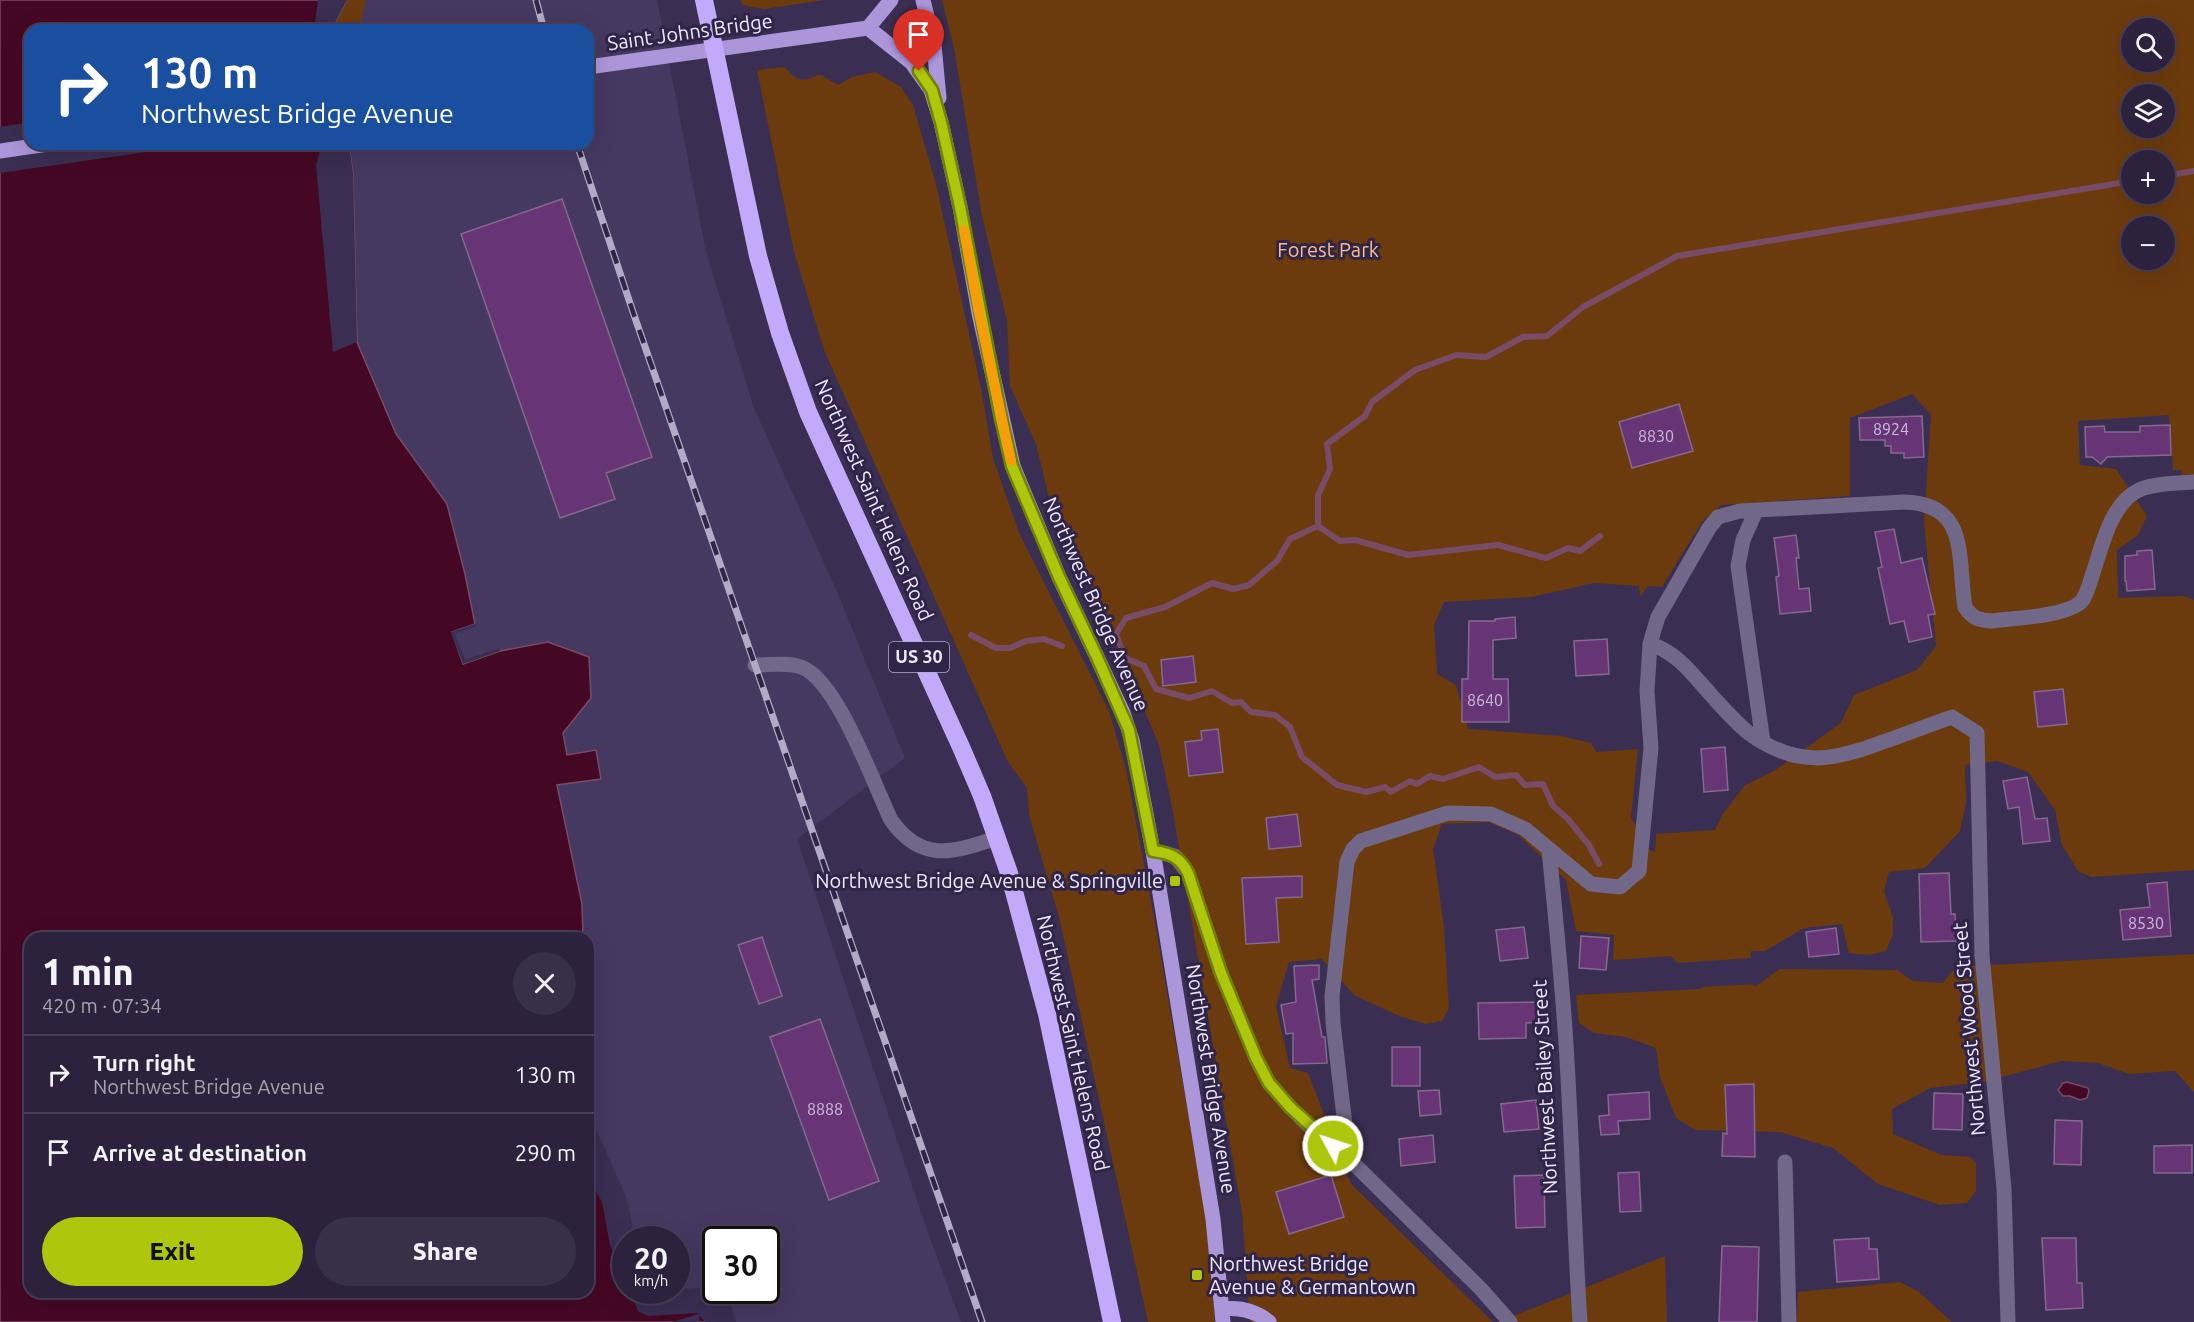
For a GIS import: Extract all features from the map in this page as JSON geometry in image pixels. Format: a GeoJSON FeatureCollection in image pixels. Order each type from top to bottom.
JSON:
{"type":"FeatureCollection","features":[{"type":"Feature","properties":{"kind":"highway","name":"Northwest Saint Helens Road"},"geometry":{"type":"LineString","coordinates":[[704,0],[758,256],[780,333],[804,401],[961,747],[1009,873],[1047,1014],[1112,1322]]}},
{"type":"Feature","properties":{"kind":"main road","name":"Northwest Bridge Avenue"},"geometry":{"type":"LineString","coordinates":[[924,0],[934,45],[941,122]]}},
{"type":"Feature","properties":{"kind":"main road"},"geometry":{"type":"LineString","coordinates":[[868,28],[890,2]]}},
{"type":"Feature","properties":{"kind":"main road","name":"Northwest Bridge Avenue"},"geometry":{"type":"LineString","coordinates":[[868,28],[911,62],[928,85],[941,122],[960,207],[979,313],[1012,466],[1073,608],[1123,713],[1134,750],[1153,851],[1213,1219],[1222,1316]]}},
{"type":"Feature","properties":{"kind":"main road","name":"Saint Johns Bridge"},"geometry":{"type":"LineString","coordinates":[[594,67],[868,28]]}},
{"type":"Feature","properties":{"kind":"main road"},"geometry":{"type":"LineString","coordinates":[[0,151],[24,148]]}},
{"type":"Feature","properties":{"kind":"main road"},"geometry":{"type":"LineString","coordinates":[[1222,1316],[1239,1307],[1262,1316],[1269,1322]]}},
{"type":"Feature","properties":{"kind":"street"},"geometry":{"type":"LineString","coordinates":[[1349,1159],[1333,1023],[1332,996],[1347,862],[1353,849],[1361,841],[1448,813],[1491,814],[1526,830],[1591,884],[1620,887],[1639,872],[1651,748],[1647,691],[1650,644],[1658,617],[1700,542],[1718,517],[1740,511],[1904,502],[1927,504],[1946,515],[1957,534],[1965,606],[1970,615],[1979,620],[1991,621],[2061,612],[2081,602],[2107,529],[2121,507],[2139,490],[2174,483],[2194,482]]}},
{"type":"Feature","properties":{"kind":"street"},"geometry":{"type":"LineString","coordinates":[[1756,511],[1743,540],[1738,566],[1763,742]]}},
{"type":"Feature","properties":{"kind":"street"},"geometry":{"type":"LineString","coordinates":[[1650,644],[1662,647],[1680,660],[1729,715],[1763,742]]}},
{"type":"Feature","properties":{"kind":"street"},"geometry":{"type":"LineString","coordinates":[[755,665],[799,666],[815,675],[826,686],[840,708],[891,820],[900,833],[912,843],[934,851],[949,852],[997,838]]}},
{"type":"Feature","properties":{"kind":"street","name":"Northwest Wood Street"},"geometry":{"type":"LineString","coordinates":[[1763,742],[1793,756],[1826,759],[1851,754],[1952,717],[1977,733],[1982,955],[2004,1188],[2008,1322]]}},
{"type":"Feature","properties":{"kind":"street","name":"Northwest Bailey Street"},"geometry":{"type":"LineString","coordinates":[[1549,849],[1566,1042],[1580,1322]]}},
{"type":"Feature","properties":{"kind":"street"},"geometry":{"type":"LineString","coordinates":[[1153,851],[1175,856],[1184,865],[1221,973],[1256,1058],[1269,1083],[1317,1134],[1349,1159],[1480,1288],[1510,1322]]}},
{"type":"Feature","properties":{"kind":"street"},"geometry":{"type":"LineString","coordinates":[[1785,1161],[1789,1322]]}},
{"type":"Feature","properties":{"kind":"shaded area"},"geometry":{"type":"Polygon","coordinates":[[[0,0],[347,0],[334,24],[24,24],[24,150],[350,150],[353,174],[357,342],[396,434],[447,504],[475,624],[452,632],[463,664],[500,651],[548,642],[589,657],[591,698],[563,733],[567,755],[596,750],[601,779],[557,785],[582,904],[583,932],[24,932],[24,1298],[594,1298],[594,1136],[622,1226],[612,1226],[612,1304],[690,1304],[733,1322],[0,1322],[0,0]]]}},
{"type":"Feature","properties":{"kind":"shaded area"},"geometry":{"type":"Polygon","coordinates":[[[347,0],[657,0],[706,252],[754,408],[836,589],[905,758],[797,839],[926,1227],[961,1322],[733,1322],[705,1304],[780,1304],[780,1226],[702,1226],[702,1302],[690,1295],[690,1226],[627,1226],[594,1133],[594,932],[583,932],[582,904],[557,784],[601,778],[567,755],[563,733],[591,698],[500,651],[463,664],[451,632],[475,623],[447,504],[396,434],[368,372],[326,388],[354,249],[353,174],[350,150],[594,150],[594,24],[334,24],[347,0]]]}},
{"type":"Feature","properties":{"kind":"shaded area"},"geometry":{"type":"Polygon","coordinates":[[[2063,1083],[2088,1088],[2087,1098],[2080,1100],[2063,1096],[2058,1090],[2063,1083]]]}},
{"type":"Feature","properties":{"kind":"green space"},"geometry":{"type":"Polygon","coordinates":[[[347,0],[366,0],[360,24],[334,24],[347,0]]]}},
{"type":"Feature","properties":{"kind":"green space"},"geometry":{"type":"Polygon","coordinates":[[[741,0],[825,0],[764,9],[742,5],[741,0]]]}},
{"type":"Feature","properties":{"kind":"green space","name":"Forest Park"},"geometry":{"type":"Polygon","coordinates":[[[942,0],[2194,0],[2194,478],[2182,477],[2181,470],[2173,470],[2169,415],[2078,421],[2080,465],[2116,469],[2147,516],[2138,535],[2117,550],[2118,598],[2184,596],[2194,600],[2194,870],[2091,877],[2078,871],[2062,845],[2055,810],[2028,772],[1997,761],[1965,765],[1966,803],[1960,831],[1925,868],[1889,872],[1884,891],[1893,918],[1893,934],[1886,951],[1869,955],[1849,953],[1842,924],[1804,928],[1765,951],[1751,951],[1751,958],[1678,963],[1671,956],[1613,960],[1614,935],[1576,931],[1566,880],[1517,834],[1488,822],[1442,824],[1433,849],[1444,927],[1449,1008],[1442,1021],[1426,1024],[1399,1016],[1354,995],[1322,959],[1289,962],[1276,1006],[1290,1068],[1308,1073],[1351,1184],[1493,1322],[1250,1322],[1242,1213],[1172,807],[1159,745],[1113,635],[1049,498],[1036,444],[1010,386],[1007,321],[982,216],[954,48],[942,0]],[[1912,394],[1850,418],[1850,496],[1721,505],[1702,522],[1662,587],[1648,586],[1640,597],[1639,586],[1594,583],[1531,597],[1444,602],[1434,625],[1437,674],[1456,685],[1468,729],[1561,736],[1591,743],[1596,752],[1638,749],[1631,817],[1650,850],[1655,852],[1656,834],[1715,830],[1722,815],[1745,785],[1774,771],[1841,723],[1854,695],[1917,670],[1936,646],[1924,522],[1931,414],[1912,394]]]}},
{"type":"Feature","properties":{"kind":"green space"},"geometry":{"type":"Polygon","coordinates":[[[785,67],[797,78],[804,80],[819,74],[838,85],[852,77],[875,72],[901,87],[913,105],[936,184],[981,388],[993,458],[1019,533],[1109,711],[1126,769],[1206,1218],[1215,1322],[1148,1322],[1059,917],[1029,815],[1027,788],[1008,762],[824,350],[794,252],[757,70],[785,67]]]}},
{"type":"Feature","properties":{"kind":"green space"},"geometry":{"type":"Polygon","coordinates":[[[2194,954],[2194,1092],[2175,1071],[2129,1074],[2098,1063],[2061,1061],[1984,1082],[1930,1088],[1892,1109],[1893,1134],[1941,1155],[1970,1157],[1976,1163],[1976,1191],[1967,1203],[1940,1205],[1878,1184],[1833,1148],[1780,1132],[1695,1130],[1676,1118],[1660,1077],[1656,1048],[1626,1037],[1594,1033],[1579,1023],[1576,995],[1702,989],[1702,987],[1753,984],[1756,986],[1780,969],[1897,970],[1913,981],[1943,983],[1952,971],[1973,966],[2194,954]]]}},
{"type":"Feature","properties":{"kind":"green space"},"geometry":{"type":"Polygon","coordinates":[[[1665,1256],[1667,1322],[1498,1322],[1665,1256]]]}},
{"type":"Feature","properties":{"kind":"green space"},"geometry":{"type":"Polygon","coordinates":[[[1900,1282],[1919,1292],[1952,1322],[1797,1322],[1798,1292],[1900,1282]]]}},
{"type":"Feature","properties":{"kind":"pier"},"geometry":{"type":"Polygon","coordinates":[[[318,0],[347,0],[334,24],[315,24],[318,0]]]}},
{"type":"Feature","properties":{"kind":"pier"},"geometry":{"type":"Polygon","coordinates":[[[24,123],[24,150],[160,150],[0,173],[0,127],[24,123]]]}},
{"type":"Feature","properties":{"kind":"pier"},"geometry":{"type":"Polygon","coordinates":[[[320,150],[350,150],[353,174],[357,342],[333,352],[316,165],[320,150]]]}},
{"type":"Feature","properties":{"kind":"pier"},"geometry":{"type":"Polygon","coordinates":[[[478,623],[476,626],[455,634],[465,660],[499,648],[500,651],[463,664],[451,632],[478,623]]]}},
{"type":"Feature","properties":{"kind":"pier"},"geometry":{"type":"Polygon","coordinates":[[[594,1124],[627,1199],[632,1226],[612,1226],[612,1250],[602,1202],[594,1188],[594,1124]]]}},
{"type":"Feature","properties":{"kind":"pier"},"geometry":{"type":"Polygon","coordinates":[[[702,1287],[702,1304],[729,1304],[736,1322],[705,1322],[699,1315],[700,1322],[672,1322],[698,1314],[648,1316],[638,1311],[635,1304],[690,1304],[690,1289],[702,1287]]]}},
{"type":"Feature","properties":{"kind":"building"},"geometry":{"type":"Polygon","coordinates":[[[562,199],[652,457],[606,473],[615,499],[560,518],[461,234],[562,199]]]}},
{"type":"Feature","properties":{"kind":"building"},"geometry":{"type":"Polygon","coordinates":[[[1679,404],[1693,451],[1632,468],[1619,422],[1679,404]]]}},
{"type":"Feature","properties":{"kind":"building"},"geometry":{"type":"Polygon","coordinates":[[[1922,416],[1924,457],[1904,458],[1904,453],[1891,453],[1891,446],[1885,446],[1885,440],[1860,440],[1859,418],[1922,416]]]}},
{"type":"Feature","properties":{"kind":"building"},"geometry":{"type":"Polygon","coordinates":[[[2170,425],[2171,455],[2107,457],[2101,464],[2092,457],[2086,457],[2085,427],[2104,426],[2105,432],[2140,432],[2140,426],[2170,425]]]}},
{"type":"Feature","properties":{"kind":"building"},"geometry":{"type":"Polygon","coordinates":[[[1894,529],[1901,563],[1922,558],[1935,614],[1928,615],[1932,637],[1909,642],[1904,621],[1890,624],[1878,568],[1882,567],[1875,532],[1894,529]]]}},
{"type":"Feature","properties":{"kind":"building"},"geometry":{"type":"Polygon","coordinates":[[[1796,535],[1799,589],[1809,588],[1811,611],[1780,614],[1776,577],[1779,576],[1774,538],[1796,535]]]}},
{"type":"Feature","properties":{"kind":"building"},"geometry":{"type":"Polygon","coordinates":[[[2152,550],[2155,589],[2127,591],[2125,556],[2137,555],[2137,551],[2152,550]]]}},
{"type":"Feature","properties":{"kind":"building"},"geometry":{"type":"Polygon","coordinates":[[[1515,617],[1516,638],[1493,640],[1493,679],[1508,679],[1509,722],[1462,722],[1462,679],[1468,679],[1469,621],[1495,621],[1495,619],[1515,617]]]}},
{"type":"Feature","properties":{"kind":"building"},"geometry":{"type":"Polygon","coordinates":[[[1607,639],[1609,674],[1576,676],[1574,641],[1607,639]]]}},
{"type":"Feature","properties":{"kind":"building"},"geometry":{"type":"Polygon","coordinates":[[[1193,656],[1196,682],[1163,686],[1161,660],[1193,656]]]}},
{"type":"Feature","properties":{"kind":"building"},"geometry":{"type":"Polygon","coordinates":[[[2063,689],[2067,724],[2038,727],[2034,692],[2063,689]]]}},
{"type":"Feature","properties":{"kind":"building"},"geometry":{"type":"Polygon","coordinates":[[[1218,729],[1223,772],[1189,776],[1185,742],[1202,740],[1201,731],[1218,729]]]}},
{"type":"Feature","properties":{"kind":"building"},"geometry":{"type":"Polygon","coordinates":[[[1725,747],[1728,790],[1704,792],[1701,749],[1725,747]]]}},
{"type":"Feature","properties":{"kind":"building"},"geometry":{"type":"Polygon","coordinates":[[[2027,777],[2035,819],[2047,818],[2050,841],[2023,844],[2019,807],[2008,809],[2003,781],[2027,777]]]}},
{"type":"Feature","properties":{"kind":"building"},"geometry":{"type":"Polygon","coordinates":[[[1297,814],[1301,846],[1269,849],[1266,818],[1297,814]]]}},
{"type":"Feature","properties":{"kind":"building"},"geometry":{"type":"Polygon","coordinates":[[[1949,873],[1951,914],[1955,914],[1956,941],[1921,942],[1919,874],[1949,873]]]}},
{"type":"Feature","properties":{"kind":"building"},"geometry":{"type":"Polygon","coordinates":[[[1302,876],[1302,897],[1276,898],[1279,942],[1246,944],[1242,878],[1302,876]]]}},
{"type":"Feature","properties":{"kind":"building"},"geometry":{"type":"Polygon","coordinates":[[[2167,882],[2171,936],[2123,940],[2120,910],[2150,907],[2147,884],[2167,882]]]}},
{"type":"Feature","properties":{"kind":"building"},"geometry":{"type":"Polygon","coordinates":[[[1524,927],[1528,958],[1500,961],[1496,930],[1524,927]]]}},
{"type":"Feature","properties":{"kind":"building"},"geometry":{"type":"Polygon","coordinates":[[[1836,928],[1839,954],[1809,957],[1806,932],[1836,928]]]}},
{"type":"Feature","properties":{"kind":"building"},"geometry":{"type":"Polygon","coordinates":[[[1581,936],[1609,938],[1606,970],[1579,968],[1581,936]]]}},
{"type":"Feature","properties":{"kind":"building"},"geometry":{"type":"Polygon","coordinates":[[[762,937],[782,996],[759,1004],[738,945],[762,937]]]}},
{"type":"Feature","properties":{"kind":"building"},"geometry":{"type":"Polygon","coordinates":[[[1319,965],[1319,979],[1312,980],[1322,1037],[1325,1037],[1327,1063],[1293,1064],[1293,1033],[1286,1034],[1281,1005],[1296,1002],[1294,966],[1319,965]]]}},
{"type":"Feature","properties":{"kind":"building"},"geometry":{"type":"Polygon","coordinates":[[[1540,1002],[1541,1022],[1526,1023],[1526,1038],[1479,1039],[1478,1003],[1540,1002]]]}},
{"type":"Feature","properties":{"kind":"building"},"geometry":{"type":"Polygon","coordinates":[[[820,1019],[879,1181],[829,1200],[770,1037],[820,1019]]]}},
{"type":"Feature","properties":{"kind":"building"},"geometry":{"type":"Polygon","coordinates":[[[1392,1047],[1420,1047],[1420,1086],[1392,1086],[1392,1047]]]}},
{"type":"Feature","properties":{"kind":"building"},"geometry":{"type":"Polygon","coordinates":[[[1754,1084],[1755,1157],[1722,1156],[1723,1133],[1727,1134],[1725,1085],[1754,1084]]]}},
{"type":"Feature","properties":{"kind":"building"},"geometry":{"type":"Polygon","coordinates":[[[1439,1090],[1441,1114],[1420,1116],[1418,1091],[1439,1090]]]}},
{"type":"Feature","properties":{"kind":"building"},"geometry":{"type":"Polygon","coordinates":[[[1649,1092],[1650,1119],[1618,1121],[1619,1134],[1601,1135],[1599,1116],[1609,1115],[1608,1095],[1649,1092]]]}},
{"type":"Feature","properties":{"kind":"building"},"geometry":{"type":"Polygon","coordinates":[[[1934,1093],[1963,1094],[1962,1130],[1933,1129],[1934,1093]]]}},
{"type":"Feature","properties":{"kind":"building"},"geometry":{"type":"Polygon","coordinates":[[[1536,1100],[1539,1129],[1504,1132],[1501,1104],[1536,1100]]]}},
{"type":"Feature","properties":{"kind":"building"},"geometry":{"type":"Polygon","coordinates":[[[2055,1120],[2082,1121],[2081,1165],[2054,1164],[2055,1120]]]}},
{"type":"Feature","properties":{"kind":"building"},"geometry":{"type":"Polygon","coordinates":[[[1433,1135],[1435,1162],[1401,1166],[1399,1139],[1433,1135]]]}},
{"type":"Feature","properties":{"kind":"building"},"geometry":{"type":"Polygon","coordinates":[[[2192,1145],[2192,1173],[2154,1173],[2154,1146],[2192,1145]]]}},
{"type":"Feature","properties":{"kind":"building"},"geometry":{"type":"Polygon","coordinates":[[[1639,1172],[1641,1211],[1620,1212],[1618,1173],[1639,1172]]]}},
{"type":"Feature","properties":{"kind":"building"},"geometry":{"type":"Polygon","coordinates":[[[1331,1175],[1344,1217],[1289,1234],[1276,1192],[1331,1175]]]}},
{"type":"Feature","properties":{"kind":"building"},"geometry":{"type":"Polygon","coordinates":[[[1544,1175],[1545,1227],[1516,1228],[1514,1176],[1544,1175]]]}},
{"type":"Feature","properties":{"kind":"building"},"geometry":{"type":"Polygon","coordinates":[[[1869,1238],[1869,1249],[1877,1249],[1879,1279],[1837,1282],[1834,1240],[1869,1238]]]}},
{"type":"Feature","properties":{"kind":"building"},"geometry":{"type":"Polygon","coordinates":[[[2042,1238],[2076,1238],[2077,1283],[2082,1283],[2083,1308],[2046,1310],[2042,1238]]]}},
{"type":"Feature","properties":{"kind":"building"},"geometry":{"type":"Polygon","coordinates":[[[1722,1246],[1759,1247],[1757,1322],[1719,1322],[1722,1246]]]}},
{"type":"Feature","properties":{"kind":"waterway"},"geometry":{"type":"LineString","coordinates":[[2175,174],[2194,171]]}},
{"type":"Feature","properties":{"kind":"waterway"},"geometry":{"type":"LineString","coordinates":[[1318,526],[1318,495],[1330,469],[1327,444],[1365,416],[1372,402],[1415,370],[1456,355],[1486,357],[1523,337],[1547,336],[1583,307],[1677,256],[2121,183]]}},
{"type":"Feature","properties":{"kind":"waterway"},"geometry":{"type":"LineString","coordinates":[[1318,526],[1290,539],[1277,561],[1249,585],[1233,589],[1212,583],[1165,607],[1126,618],[1116,634],[1125,658],[1144,666],[1156,689],[1189,698],[1212,691],[1232,703],[1241,702],[1251,712],[1275,715],[1290,727],[1302,757],[1337,785],[1366,792],[1385,787],[1391,792],[1410,781],[1417,784],[1430,776],[1443,779],[1479,767],[1495,777],[1516,775],[1525,785],[1543,784],[1553,806],[1567,818],[1589,845],[1599,864]]}},
{"type":"Feature","properties":{"kind":"waterway"},"geometry":{"type":"LineString","coordinates":[[1318,526],[1340,541],[1355,540],[1408,555],[1498,545],[1546,558],[1568,548],[1580,551],[1600,536]]}},
{"type":"Feature","properties":{"kind":"waterway"},"geometry":{"type":"LineString","coordinates":[[971,635],[996,648],[1010,648],[1026,641],[1044,639],[1062,646]]}},
{"type":"Feature","properties":{"kind":"railway"},"geometry":{"type":"LineString","coordinates":[[536,0],[542,24]]}},
{"type":"Feature","properties":{"kind":"railway"},"geometry":{"type":"LineString","coordinates":[[579,150],[982,1322]]}},
{"type":"Feature","properties":{"kind":"slow traffic"},"geometry":{"type":"LineString","coordinates":[[964,230],[979,313],[1011,461]]}},
{"type":"Feature","properties":{"kind":"place","name":"Northwest Bridge Avenue & Springville"},"geometry":{"type":"Point","coordinates":[1175,881]}},
{"type":"Feature","properties":{"kind":"place","name":"Northwest Bridge Avenue & Germantown"},"geometry":{"type":"Point","coordinates":[1197,1275]}},
{"type":"Feature","properties":{"kind":"route"},"geometry":{"type":"LineString","coordinates":[[919,71],[932,90],[941,122],[1012,466],[1059,577],[1123,713],[1134,750],[1153,851],[1175,856],[1188,873],[1221,973],[1256,1058],[1269,1083],[1317,1134],[1333,1146]]}}]}
